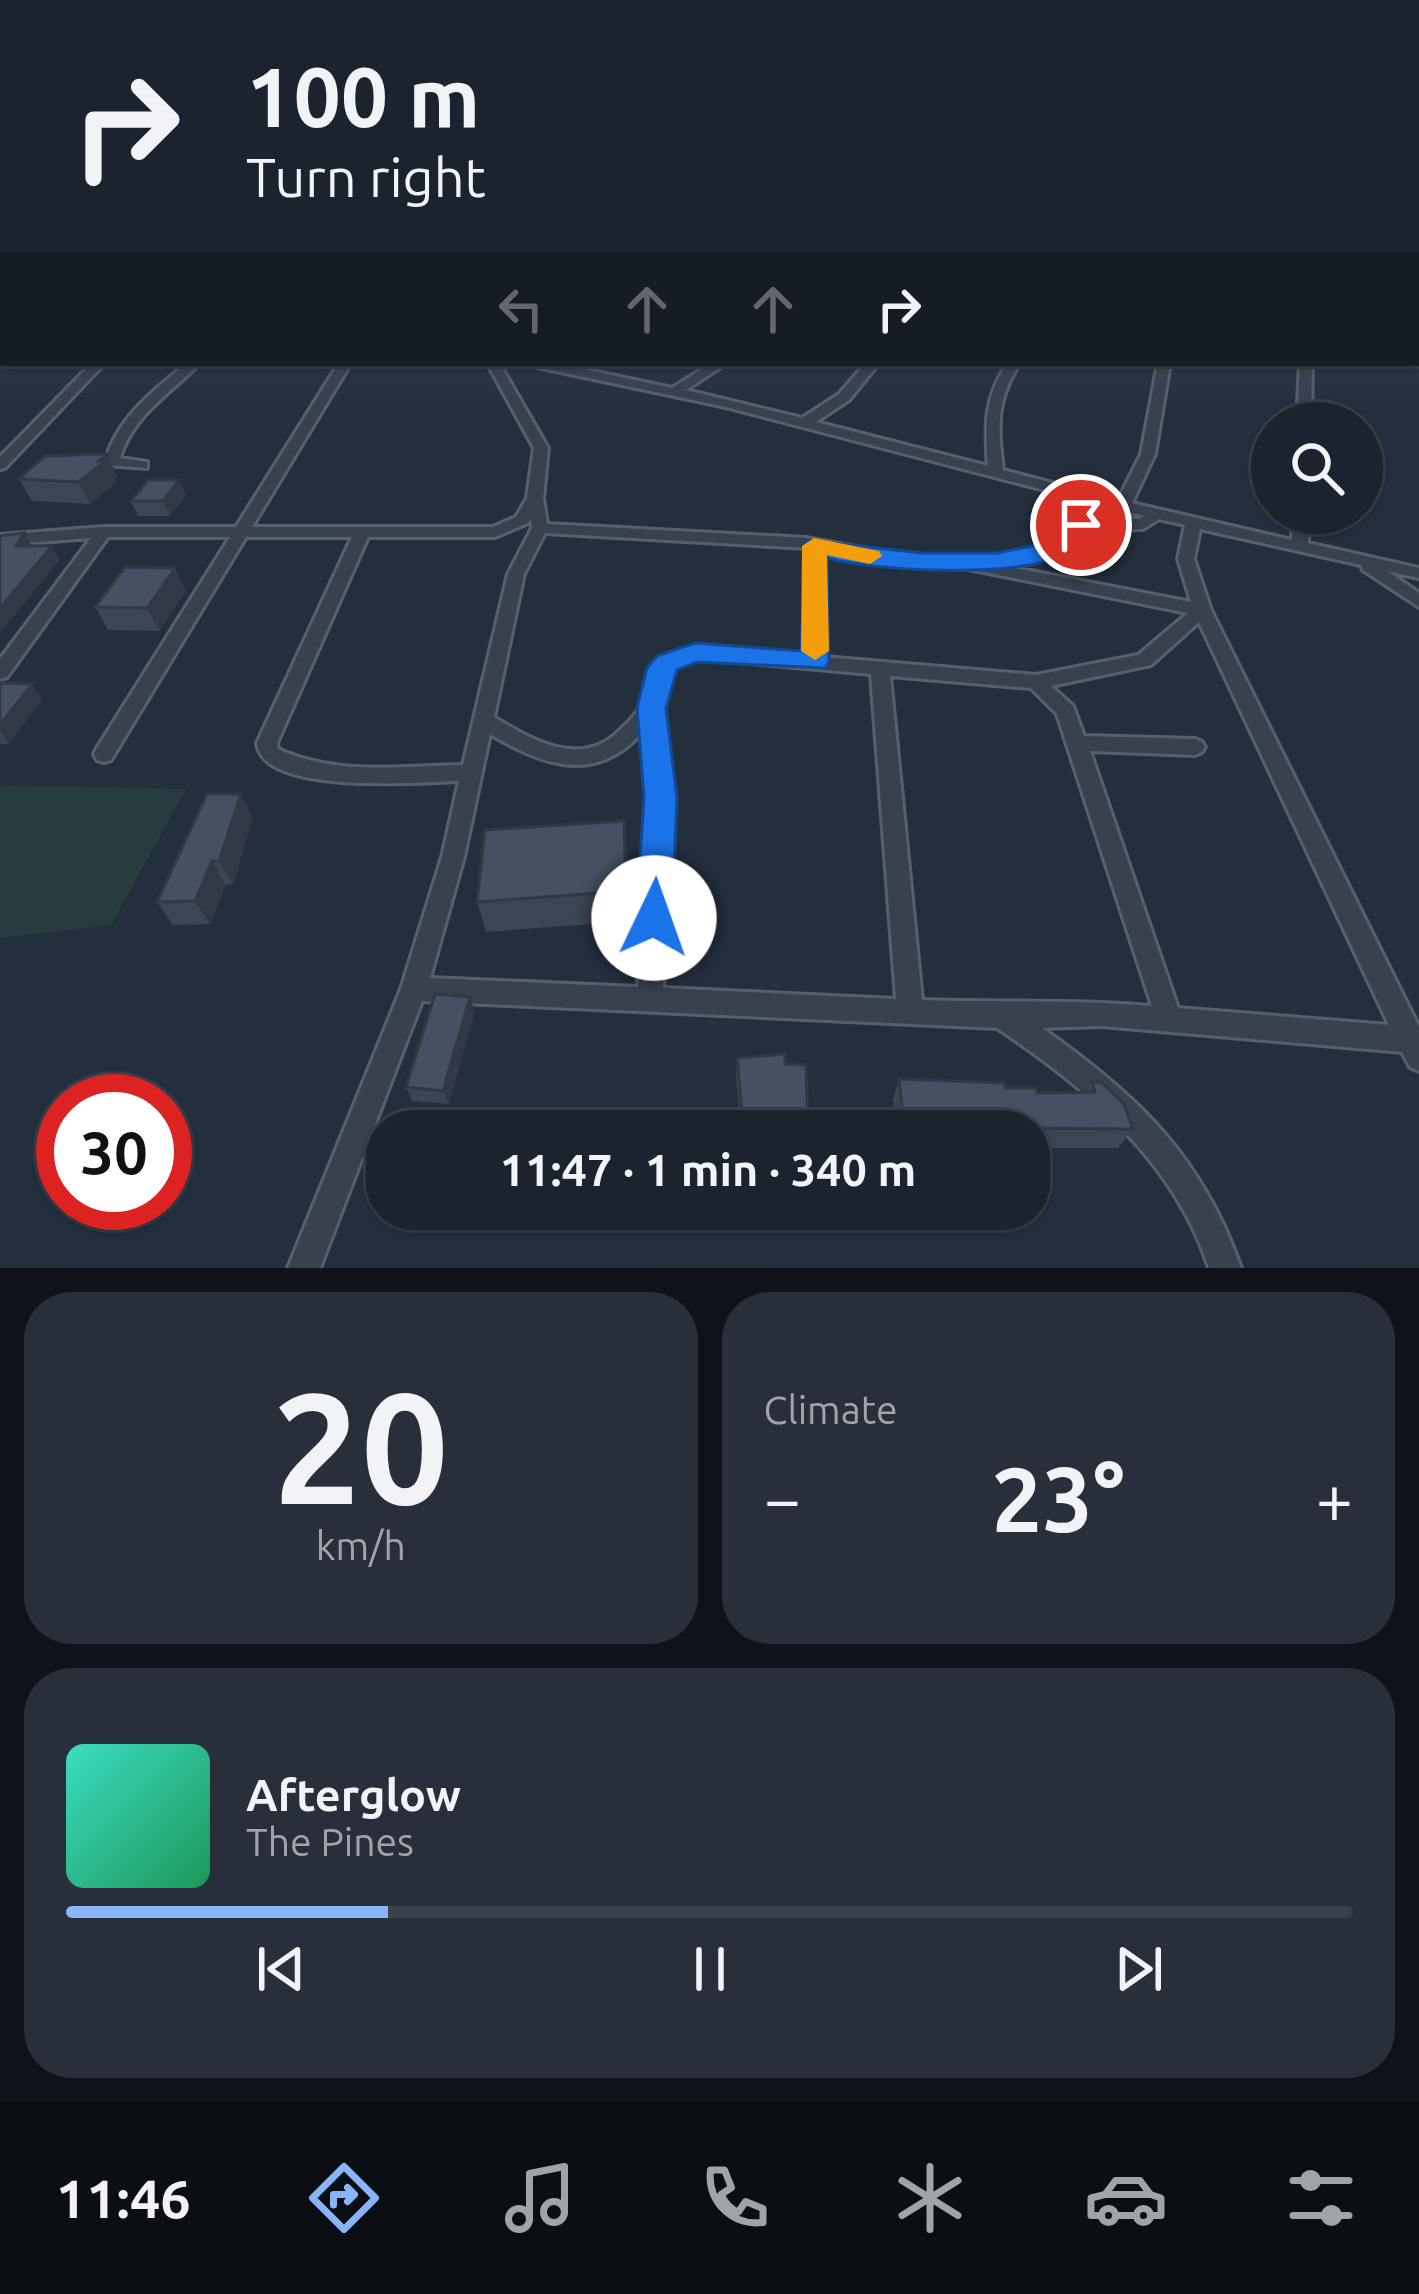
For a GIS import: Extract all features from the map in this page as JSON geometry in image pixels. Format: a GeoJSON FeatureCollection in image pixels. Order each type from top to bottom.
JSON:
{"type":"FeatureCollection","features":[{"type":"Feature","properties":{"kind":"street"},"geometry":{"type":"LineString","coordinates":[[0,465],[96,366]]}},
{"type":"Feature","properties":{"kind":"street"},"geometry":{"type":"LineString","coordinates":[[142,465],[112,462],[114,450],[139,416],[191,366]]}},
{"type":"Feature","properties":{"kind":"street"},"geometry":{"type":"LineString","coordinates":[[104,754],[343,366]]}},
{"type":"Feature","properties":{"kind":"street"},"geometry":{"type":"LineString","coordinates":[[304,1268],[414,989],[454,856],[516,574],[540,528],[535,498],[541,448],[495,366]]}},
{"type":"Feature","properties":{"kind":"street"},"geometry":{"type":"LineString","coordinates":[[573,366],[1156,514],[1419,573]]}},
{"type":"Feature","properties":{"kind":"street"},"geometry":{"type":"LineString","coordinates":[[674,392],[716,366]]}},
{"type":"Feature","properties":{"kind":"street"},"geometry":{"type":"LineString","coordinates":[[806,422],[844,398],[871,366]]}},
{"type":"Feature","properties":{"kind":"street"},"geometry":{"type":"LineString","coordinates":[[996,472],[990,410],[1000,381],[1012,366]]}},
{"type":"Feature","properties":{"kind":"street"},"geometry":{"type":"LineString","coordinates":[[1124,505],[1148,454],[1163,366]]}},
{"type":"Feature","properties":{"kind":"street"},"geometry":{"type":"LineString","coordinates":[[1305,402],[1306,366]]}},
{"type":"Feature","properties":{"kind":"street"},"geometry":{"type":"LineString","coordinates":[[0,540],[103,532],[495,532],[522,520],[535,498]]}},
{"type":"Feature","properties":{"kind":"street"},"geometry":{"type":"LineString","coordinates":[[965,563],[1044,554],[1060,546],[1071,526],[1143,524],[1156,514]]}},
{"type":"Feature","properties":{"kind":"street"},"geometry":{"type":"LineString","coordinates":[[1192,522],[1186,559],[1202,610],[1416,1046]]}},
{"type":"Feature","properties":{"kind":"street"},"geometry":{"type":"LineString","coordinates":[[540,528],[814,546],[838,554],[965,563],[1202,610]]}},
{"type":"Feature","properties":{"kind":"street"},"geometry":{"type":"LineString","coordinates":[[0,672],[103,532]]}},
{"type":"Feature","properties":{"kind":"street"},"geometry":{"type":"LineString","coordinates":[[495,532],[510,548],[516,574]]}},
{"type":"Feature","properties":{"kind":"street"},"geometry":{"type":"LineString","coordinates":[[362,533],[267,743],[268,753],[304,768],[471,773]]}},
{"type":"Feature","properties":{"kind":"street"},"geometry":{"type":"LineString","coordinates":[[1300,534],[1300,545]]}},
{"type":"Feature","properties":{"kind":"street"},"geometry":{"type":"LineString","coordinates":[[814,546],[815,662]]}},
{"type":"Feature","properties":{"kind":"street"},"geometry":{"type":"LineString","coordinates":[[1354,558],[1419,601]]}},
{"type":"Feature","properties":{"kind":"street"},"geometry":{"type":"LineString","coordinates":[[650,999],[661,798],[652,708],[658,675],[679,656],[695,652],[1036,682],[1144,660],[1202,610]]}},
{"type":"Feature","properties":{"kind":"street"},"geometry":{"type":"LineString","coordinates":[[880,667],[910,1010]]}},
{"type":"Feature","properties":{"kind":"street"},"geometry":{"type":"LineString","coordinates":[[1036,682],[1066,711],[1169,1019]]}},
{"type":"Feature","properties":{"kind":"street"},"geometry":{"type":"LineString","coordinates":[[483,719],[550,757],[584,757],[616,746],[652,708]]}},
{"type":"Feature","properties":{"kind":"street"},"geometry":{"type":"LineString","coordinates":[[1078,743],[1196,747]]}},
{"type":"Feature","properties":{"kind":"street"},"geometry":{"type":"LineString","coordinates":[[414,989],[1001,1016],[1102,1014],[1416,1046]]}},
{"type":"Feature","properties":{"kind":"street"},"geometry":{"type":"LineString","coordinates":[[1001,1016],[1057,1051],[1120,1107],[1205,1217],[1225,1268]]}},
{"type":"Feature","properties":{"kind":"green space"},"geometry":{"type":"Polygon","coordinates":[[[0,785],[186,789],[111,925],[0,938],[0,785]]]}},
{"type":"Feature","properties":{"kind":"building"},"geometry":{"type":"Polygon","coordinates":[[[107,454],[99,461],[106,461],[78,482],[19,479],[45,456],[107,454]]]}},
{"type":"Feature","properties":{"kind":"building"},"geometry":{"type":"Polygon","coordinates":[[[148,480],[179,480],[163,501],[131,501],[148,480]]]}},
{"type":"Feature","properties":{"kind":"building"},"geometry":{"type":"Polygon","coordinates":[[[24,533],[16,546],[52,546],[0,608],[0,536],[24,533]]]}},
{"type":"Feature","properties":{"kind":"building"},"geometry":{"type":"Polygon","coordinates":[[[125,567],[175,568],[147,608],[95,607],[125,567]]]}},
{"type":"Feature","properties":{"kind":"building"},"geometry":{"type":"Polygon","coordinates":[[[0,683],[32,684],[0,725],[0,683]]]}},
{"type":"Feature","properties":{"kind":"building"},"geometry":{"type":"Polygon","coordinates":[[[207,794],[241,794],[219,861],[212,861],[195,901],[157,902],[207,794]]]}},
{"type":"Feature","properties":{"kind":"building"},"geometry":{"type":"Polygon","coordinates":[[[624,821],[626,891],[477,902],[485,830],[624,821]]]}},
{"type":"Feature","properties":{"kind":"building"},"geometry":{"type":"Polygon","coordinates":[[[435,994],[470,997],[443,1091],[406,1087],[435,994]]]}},
{"type":"Feature","properties":{"kind":"building"},"geometry":{"type":"Polygon","coordinates":[[[785,1054],[785,1064],[806,1065],[807,1110],[742,1110],[737,1058],[785,1054]]]}},
{"type":"Feature","properties":{"kind":"building"},"geometry":{"type":"Polygon","coordinates":[[[899,1079],[1004,1083],[1005,1088],[1036,1088],[1037,1093],[1095,1092],[1092,1082],[1101,1082],[1124,1104],[1133,1129],[1050,1128],[1050,1110],[902,1110],[899,1079]]]}},
{"type":"Feature","properties":{"kind":"slow traffic"},"geometry":{"type":"LineString","coordinates":[[815,651],[814,546],[838,554],[870,556]]}},
{"type":"Feature","properties":{"kind":"route"},"geometry":{"type":"LineString","coordinates":[[654,918],[661,798],[652,708],[658,675],[667,663],[695,652],[815,662],[814,546],[838,554],[922,561],[997,561],[1044,554],[1060,546],[1071,526],[1081,525]]}}]}
